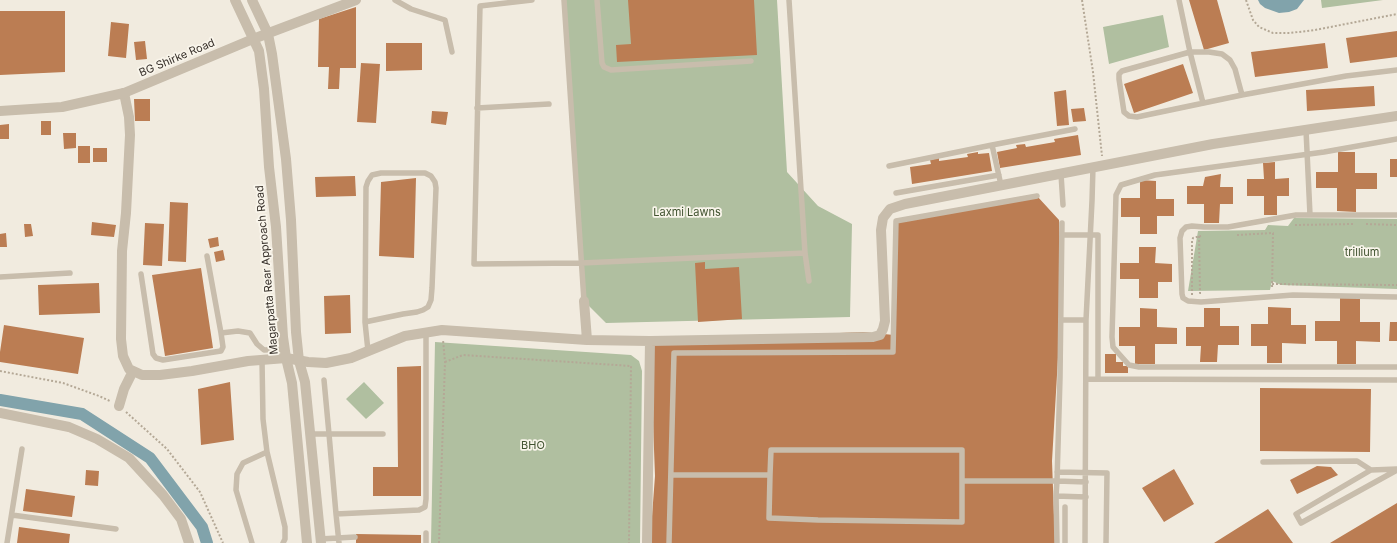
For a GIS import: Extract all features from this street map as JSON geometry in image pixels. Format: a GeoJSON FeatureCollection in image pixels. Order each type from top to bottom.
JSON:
{"type":"FeatureCollection","features":[{"type":"Feature","properties":{"kind":"street","name":"Magarpatta Rear Approach Road"},"geometry":{"type":"LineString","coordinates":[[235,0],[259,51],[264,89],[269,167],[276,227],[286,354],[292,383],[308,543]]}},
{"type":"Feature","properties":{"kind":"street"},"geometry":{"type":"LineString","coordinates":[[252,0],[268,34],[286,160],[299,361],[305,382],[321,541]]}},
{"type":"Feature","properties":{"kind":"street","name":"BG Shirke Road"},"geometry":{"type":"LineString","coordinates":[[0,111],[62,107],[124,93],[253,39],[356,0]]}},
{"type":"Feature","properties":{"kind":"street"},"geometry":{"type":"LineString","coordinates":[[124,93],[129,117],[130,135],[126,213],[122,251],[121,339],[123,356],[129,369],[142,375],[160,375],[192,371],[248,360],[262,360],[286,354],[299,361],[326,363],[351,358],[405,336],[442,330],[587,340],[650,341],[880,335],[885,321],[881,230],[884,218],[890,209],[905,204],[1213,144],[1397,116]]}},
{"type":"Feature","properties":{"kind":"street"},"geometry":{"type":"LineString","coordinates":[[584,301],[587,340]]}},
{"type":"Feature","properties":{"kind":"street"},"geometry":{"type":"LineString","coordinates":[[647,543],[650,341]]}},
{"type":"Feature","properties":{"kind":"street"},"geometry":{"type":"LineString","coordinates":[[119,406],[124,389],[133,371]]}},
{"type":"Feature","properties":{"kind":"street"},"geometry":{"type":"LineString","coordinates":[[0,413],[69,427],[98,438],[129,458],[163,495],[181,519],[189,543]]}},
{"type":"Feature","properties":{"kind":"lane"},"geometry":{"type":"LineString","coordinates":[[395,0],[411,9],[445,20],[452,52]]}},
{"type":"Feature","properties":{"kind":"lane"},"geometry":{"type":"LineString","coordinates":[[532,0],[480,6],[474,264],[581,263],[805,253]]}},
{"type":"Feature","properties":{"kind":"lane"},"geometry":{"type":"LineString","coordinates":[[564,0],[584,301]]}},
{"type":"Feature","properties":{"kind":"lane"},"geometry":{"type":"LineString","coordinates":[[596,0],[602,63],[604,67],[611,70],[751,61]]}},
{"type":"Feature","properties":{"kind":"lane"},"geometry":{"type":"LineString","coordinates":[[790,0],[805,253],[809,281]]}},
{"type":"Feature","properties":{"kind":"lane"},"geometry":{"type":"LineString","coordinates":[[1179,0],[1203,103]]}},
{"type":"Feature","properties":{"kind":"lane"},"geometry":{"type":"LineString","coordinates":[[1242,95],[1235,69],[1230,60],[1222,54],[1190,52],[1122,71],[1119,74],[1124,112],[1129,116],[1137,117],[1242,95],[1346,76],[1397,70]]}},
{"type":"Feature","properties":{"kind":"lane"},"geometry":{"type":"LineString","coordinates":[[478,108],[549,104]]}},
{"type":"Feature","properties":{"kind":"lane"},"geometry":{"type":"LineString","coordinates":[[889,166],[1075,129]]}},
{"type":"Feature","properties":{"kind":"lane"},"geometry":{"type":"LineString","coordinates":[[1306,130],[1310,215]]}},
{"type":"Feature","properties":{"kind":"lane"},"geometry":{"type":"LineString","coordinates":[[1397,139],[1324,152],[1154,175],[1121,185],[1116,195],[1112,337],[1113,347],[1129,365],[1139,367],[1397,367]]}},
{"type":"Feature","properties":{"kind":"lane"},"geometry":{"type":"LineString","coordinates":[[992,145],[1001,185]]}},
{"type":"Feature","properties":{"kind":"lane"},"geometry":{"type":"LineString","coordinates":[[1086,543],[1086,320],[1092,202],[1092,167]]}},
{"type":"Feature","properties":{"kind":"lane"},"geometry":{"type":"LineString","coordinates":[[365,322],[417,312],[428,307],[431,300],[436,188],[435,182],[431,176],[425,173],[381,173],[372,175],[366,186],[365,322],[368,351]]}},
{"type":"Feature","properties":{"kind":"lane"},"geometry":{"type":"LineString","coordinates":[[896,193],[999,174]]}},
{"type":"Feature","properties":{"kind":"lane"},"geometry":{"type":"LineString","coordinates":[[1062,174],[1063,205]]}},
{"type":"Feature","properties":{"kind":"lane"},"geometry":{"type":"LineString","coordinates":[[669,543],[672,475],[674,353],[893,352],[896,221],[1037,196]]}},
{"type":"Feature","properties":{"kind":"lane"},"geometry":{"type":"LineString","coordinates":[[1397,215],[1296,215],[1228,227],[1204,228],[1192,226],[1186,227],[1182,231],[1180,238],[1182,294],[1183,298],[1188,301],[1200,302],[1293,295],[1397,296]]}},
{"type":"Feature","properties":{"kind":"lane"},"geometry":{"type":"LineString","coordinates":[[1057,543],[1056,496],[1062,222]]}},
{"type":"Feature","properties":{"kind":"lane"},"geometry":{"type":"LineString","coordinates":[[1062,235],[1098,235],[1098,378]]}},
{"type":"Feature","properties":{"kind":"lane"},"geometry":{"type":"LineString","coordinates":[[141,274],[153,354],[156,358],[163,360],[221,351],[223,347],[221,333],[207,256]]}},
{"type":"Feature","properties":{"kind":"lane"},"geometry":{"type":"LineString","coordinates":[[0,277],[70,273]]}},
{"type":"Feature","properties":{"kind":"lane"},"geometry":{"type":"LineString","coordinates":[[1061,320],[1086,320]]}},
{"type":"Feature","properties":{"kind":"lane"},"geometry":{"type":"LineString","coordinates":[[221,333],[238,331],[250,333],[257,344],[264,350],[286,354]]}},
{"type":"Feature","properties":{"kind":"lane"},"geometry":{"type":"LineString","coordinates":[[336,514],[419,510],[425,507],[426,333]]}},
{"type":"Feature","properties":{"kind":"lane"},"geometry":{"type":"LineString","coordinates":[[262,360],[263,419],[268,452],[285,527],[285,539],[282,543]]}},
{"type":"Feature","properties":{"kind":"lane"},"geometry":{"type":"LineString","coordinates":[[1086,378],[1397,380]]}},
{"type":"Feature","properties":{"kind":"lane"},"geometry":{"type":"LineString","coordinates":[[324,380],[338,540]]}},
{"type":"Feature","properties":{"kind":"lane"},"geometry":{"type":"LineString","coordinates":[[310,434],[384,434]]}},
{"type":"Feature","properties":{"kind":"lane"},"geometry":{"type":"LineString","coordinates":[[7,543],[22,448]]}},
{"type":"Feature","properties":{"kind":"lane"},"geometry":{"type":"LineString","coordinates":[[771,450],[962,450],[962,522],[769,518],[770,475],[771,450]]}},
{"type":"Feature","properties":{"kind":"lane"},"geometry":{"type":"LineString","coordinates":[[252,543],[236,490],[237,474],[243,463],[268,452]]}},
{"type":"Feature","properties":{"kind":"lane"},"geometry":{"type":"LineString","coordinates":[[1263,462],[1357,461],[1371,470]]}},
{"type":"Feature","properties":{"kind":"lane"},"geometry":{"type":"LineString","coordinates":[[1397,469],[1301,523],[1296,514],[1371,470],[1397,469]]}},
{"type":"Feature","properties":{"kind":"lane"},"geometry":{"type":"LineString","coordinates":[[1057,472],[1107,473],[1106,543]]}},
{"type":"Feature","properties":{"kind":"lane"},"geometry":{"type":"LineString","coordinates":[[672,475],[770,475]]}},
{"type":"Feature","properties":{"kind":"lane"},"geometry":{"type":"LineString","coordinates":[[962,481],[1086,482]]}},
{"type":"Feature","properties":{"kind":"lane"},"geometry":{"type":"LineString","coordinates":[[1056,496],[1086,496]]}},
{"type":"Feature","properties":{"kind":"lane"},"geometry":{"type":"LineString","coordinates":[[1065,507],[1065,543]]}},
{"type":"Feature","properties":{"kind":"lane"},"geometry":{"type":"LineString","coordinates":[[12,515],[116,529]]}},
{"type":"Feature","properties":{"kind":"lane"},"geometry":{"type":"LineString","coordinates":[[426,533],[426,543]]}},
{"type":"Feature","properties":{"kind":"lane"},"geometry":{"type":"LineString","coordinates":[[321,541],[355,538]]}},
{"type":"Feature","properties":{"kind":"path"},"geometry":{"type":"LineString","coordinates":[[1082,0],[1103,166]]}},
{"type":"Feature","properties":{"kind":"path"},"geometry":{"type":"LineString","coordinates":[[1246,0],[1253,20],[1259,27],[1273,33],[1290,33],[1315,30],[1397,14]]}},
{"type":"Feature","properties":{"kind":"path"},"geometry":{"type":"LineString","coordinates":[[1295,225],[1355,224]]}},
{"type":"Feature","properties":{"kind":"path"},"geometry":{"type":"LineString","coordinates":[[1362,224],[1397,225]]}},
{"type":"Feature","properties":{"kind":"path"},"geometry":{"type":"LineString","coordinates":[[1236,235],[1273,233],[1272,292]]}},
{"type":"Feature","properties":{"kind":"path"},"geometry":{"type":"LineString","coordinates":[[1192,301],[1192,240],[1193,238],[1199,236],[1207,236]]}},
{"type":"Feature","properties":{"kind":"path"},"geometry":{"type":"LineString","coordinates":[[1199,236],[1200,293],[1208,293]]}},
{"type":"Feature","properties":{"kind":"path"},"geometry":{"type":"LineString","coordinates":[[1272,284],[1397,285]]}},
{"type":"Feature","properties":{"kind":"path"},"geometry":{"type":"LineString","coordinates":[[439,543],[444,362],[442,330]]}},
{"type":"Feature","properties":{"kind":"path"},"geometry":{"type":"LineString","coordinates":[[444,362],[463,355],[631,366],[629,543]]}},
{"type":"Feature","properties":{"kind":"path"},"geometry":{"type":"LineString","coordinates":[[0,371],[63,384],[100,396],[119,406],[167,449],[200,492],[223,543]]}},
{"type":"Feature","properties":{"kind":"green space","name":"Laxmi Lawns"},"geometry":{"type":"Polygon","coordinates":[[[564,0],[777,0],[787,172],[818,206],[852,224],[850,317],[606,323],[584,301],[564,0]]]}},
{"type":"Feature","properties":{"kind":"green space"},"geometry":{"type":"Polygon","coordinates":[[[1321,0],[1383,0],[1322,8],[1321,0]]]}},
{"type":"Feature","properties":{"kind":"green space"},"geometry":{"type":"Polygon","coordinates":[[[1163,15],[1169,47],[1109,64],[1103,27],[1163,15]]]}},
{"type":"Feature","properties":{"kind":"green space","name":"trillium"},"geometry":{"type":"Polygon","coordinates":[[[1294,218],[1397,219],[1397,289],[1281,285],[1272,281],[1270,290],[1188,291],[1198,231],[1265,230],[1268,225],[1288,226],[1294,218]]]}},
{"type":"Feature","properties":{"kind":"green space","name":"BHO"},"geometry":{"type":"Polygon","coordinates":[[[435,342],[631,355],[639,361],[642,371],[640,543],[431,543],[435,342]]]}},
{"type":"Feature","properties":{"kind":"green space"},"geometry":{"type":"Polygon","coordinates":[[[364,382],[384,403],[366,419],[346,399],[364,382]]]}},
{"type":"Feature","properties":{"kind":"water"},"geometry":{"type":"Polygon","coordinates":[[[1258,0],[1304,0],[1297,9],[1279,13],[1265,8],[1258,0]]]}},
{"type":"Feature","properties":{"kind":"building"},"geometry":{"type":"Polygon","coordinates":[[[628,0],[754,0],[757,55],[617,62],[616,45],[631,44],[628,0]]]}},
{"type":"Feature","properties":{"kind":"building"},"geometry":{"type":"Polygon","coordinates":[[[1189,0],[1217,0],[1229,43],[1204,50],[1189,0]]]}},
{"type":"Feature","properties":{"kind":"building"},"geometry":{"type":"Polygon","coordinates":[[[356,7],[356,68],[340,68],[339,89],[328,89],[329,67],[318,67],[319,19],[356,7]]]}},
{"type":"Feature","properties":{"kind":"building"},"geometry":{"type":"Polygon","coordinates":[[[0,11],[65,11],[65,72],[0,75],[0,11]]]}},
{"type":"Feature","properties":{"kind":"building"},"geometry":{"type":"Polygon","coordinates":[[[111,22],[129,24],[126,58],[108,56],[111,22]]]}},
{"type":"Feature","properties":{"kind":"building"},"geometry":{"type":"Polygon","coordinates":[[[1397,31],[1397,57],[1350,63],[1346,38],[1397,31]]]}},
{"type":"Feature","properties":{"kind":"building"},"geometry":{"type":"Polygon","coordinates":[[[145,41],[147,59],[136,60],[134,42],[145,41]]]}},
{"type":"Feature","properties":{"kind":"building"},"geometry":{"type":"Polygon","coordinates":[[[386,43],[422,43],[422,70],[386,71],[386,43]]]}},
{"type":"Feature","properties":{"kind":"building"},"geometry":{"type":"Polygon","coordinates":[[[1325,43],[1328,68],[1255,77],[1251,52],[1325,43]]]}},
{"type":"Feature","properties":{"kind":"building"},"geometry":{"type":"Polygon","coordinates":[[[361,63],[380,64],[376,123],[357,122],[361,63]]]}},
{"type":"Feature","properties":{"kind":"building"},"geometry":{"type":"Polygon","coordinates":[[[1183,64],[1193,93],[1134,113],[1124,84],[1183,64]]]}},
{"type":"Feature","properties":{"kind":"building"},"geometry":{"type":"Polygon","coordinates":[[[1374,86],[1375,106],[1307,111],[1306,90],[1374,86]]]}},
{"type":"Feature","properties":{"kind":"building"},"geometry":{"type":"Polygon","coordinates":[[[1066,90],[1069,125],[1057,126],[1054,92],[1066,90]]]}},
{"type":"Feature","properties":{"kind":"building"},"geometry":{"type":"Polygon","coordinates":[[[134,99],[150,99],[150,121],[135,121],[134,99]]]}},
{"type":"Feature","properties":{"kind":"building"},"geometry":{"type":"Polygon","coordinates":[[[1084,108],[1086,121],[1073,122],[1071,109],[1084,108]]]}},
{"type":"Feature","properties":{"kind":"building"},"geometry":{"type":"Polygon","coordinates":[[[432,111],[448,112],[446,125],[431,123],[432,111]]]}},
{"type":"Feature","properties":{"kind":"building"},"geometry":{"type":"Polygon","coordinates":[[[41,121],[51,121],[51,135],[41,135],[41,121]]]}},
{"type":"Feature","properties":{"kind":"building"},"geometry":{"type":"Polygon","coordinates":[[[9,124],[9,139],[0,139],[0,125],[9,124]]]}},
{"type":"Feature","properties":{"kind":"building"},"geometry":{"type":"Polygon","coordinates":[[[63,133],[76,133],[76,148],[64,149],[63,133]]]}},
{"type":"Feature","properties":{"kind":"building"},"geometry":{"type":"Polygon","coordinates":[[[1078,135],[1081,155],[1000,168],[997,152],[1017,148],[1016,145],[1025,144],[1026,147],[1055,142],[1054,139],[1078,135]]]}},
{"type":"Feature","properties":{"kind":"building"},"geometry":{"type":"Polygon","coordinates":[[[78,146],[90,146],[90,163],[78,163],[78,146]]]}},
{"type":"Feature","properties":{"kind":"building"},"geometry":{"type":"Polygon","coordinates":[[[93,148],[107,148],[107,162],[93,162],[93,148]]]}},
{"type":"Feature","properties":{"kind":"building"},"geometry":{"type":"Polygon","coordinates":[[[978,152],[978,154],[989,153],[992,171],[912,184],[910,167],[931,164],[930,160],[939,158],[939,161],[968,157],[967,154],[978,152]]]}},
{"type":"Feature","properties":{"kind":"building"},"geometry":{"type":"Polygon","coordinates":[[[1338,152],[1355,152],[1355,173],[1377,173],[1377,189],[1356,189],[1356,212],[1337,211],[1337,188],[1316,188],[1316,172],[1338,172],[1338,152]]]}},
{"type":"Feature","properties":{"kind":"building"},"geometry":{"type":"Polygon","coordinates":[[[1390,159],[1397,159],[1397,177],[1390,177],[1390,159]]]}},
{"type":"Feature","properties":{"kind":"building"},"geometry":{"type":"Polygon","coordinates":[[[1275,162],[1275,179],[1289,178],[1289,196],[1277,196],[1277,215],[1264,215],[1264,196],[1247,196],[1247,179],[1264,179],[1263,163],[1275,162]]]}},
{"type":"Feature","properties":{"kind":"building"},"geometry":{"type":"Polygon","coordinates":[[[1221,174],[1220,187],[1233,187],[1233,204],[1220,204],[1219,223],[1204,223],[1204,204],[1187,204],[1187,186],[1203,186],[1205,177],[1221,174]]]}},
{"type":"Feature","properties":{"kind":"building"},"geometry":{"type":"Polygon","coordinates":[[[355,176],[356,196],[316,197],[315,177],[355,176]]]}},
{"type":"Feature","properties":{"kind":"building"},"geometry":{"type":"Polygon","coordinates":[[[416,178],[414,258],[379,256],[381,182],[416,178]]]}},
{"type":"Feature","properties":{"kind":"building"},"geometry":{"type":"Polygon","coordinates":[[[1140,180],[1156,181],[1156,199],[1174,199],[1174,216],[1157,216],[1157,234],[1140,234],[1140,217],[1121,217],[1121,198],[1140,198],[1140,180]]]}},
{"type":"Feature","properties":{"kind":"building"},"geometry":{"type":"Polygon","coordinates":[[[1037,196],[1059,220],[1061,306],[1052,461],[1055,543],[650,543],[655,476],[650,341],[863,332],[894,335],[896,221],[1037,196]]]}},
{"type":"Feature","properties":{"kind":"building"},"geometry":{"type":"Polygon","coordinates":[[[170,202],[188,203],[186,262],[168,261],[170,202]]]}},
{"type":"Feature","properties":{"kind":"building"},"geometry":{"type":"Polygon","coordinates":[[[92,222],[116,225],[114,237],[91,235],[92,222]]]}},
{"type":"Feature","properties":{"kind":"building"},"geometry":{"type":"Polygon","coordinates":[[[145,223],[164,224],[162,266],[143,265],[145,223]]]}},
{"type":"Feature","properties":{"kind":"building"},"geometry":{"type":"Polygon","coordinates":[[[24,224],[31,224],[33,236],[25,237],[24,224]]]}},
{"type":"Feature","properties":{"kind":"building"},"geometry":{"type":"Polygon","coordinates":[[[6,233],[7,247],[0,247],[0,234],[6,233]]]}},
{"type":"Feature","properties":{"kind":"building"},"geometry":{"type":"Polygon","coordinates":[[[218,237],[219,246],[210,248],[208,239],[218,237]]]}},
{"type":"Feature","properties":{"kind":"building"},"geometry":{"type":"Polygon","coordinates":[[[1139,247],[1156,247],[1155,263],[1172,264],[1172,282],[1158,282],[1158,298],[1139,298],[1139,279],[1120,279],[1120,263],[1139,263],[1139,247]]]}},
{"type":"Feature","properties":{"kind":"building"},"geometry":{"type":"Polygon","coordinates":[[[223,250],[225,260],[216,262],[214,252],[223,250]]]}},
{"type":"Feature","properties":{"kind":"building"},"geometry":{"type":"Polygon","coordinates":[[[705,262],[705,269],[739,267],[742,319],[698,322],[695,263],[705,262]]]}},
{"type":"Feature","properties":{"kind":"building"},"geometry":{"type":"Polygon","coordinates":[[[201,268],[213,348],[165,356],[152,275],[201,268]]]}},
{"type":"Feature","properties":{"kind":"building"},"geometry":{"type":"Polygon","coordinates":[[[99,283],[100,313],[39,315],[38,285],[99,283]]]}},
{"type":"Feature","properties":{"kind":"building"},"geometry":{"type":"Polygon","coordinates":[[[350,295],[351,333],[325,334],[324,296],[350,295]]]}},
{"type":"Feature","properties":{"kind":"building"},"geometry":{"type":"Polygon","coordinates":[[[1340,298],[1360,298],[1360,322],[1380,322],[1380,342],[1356,341],[1356,364],[1337,364],[1337,341],[1315,341],[1315,321],[1340,321],[1340,298]]]}},
{"type":"Feature","properties":{"kind":"building"},"geometry":{"type":"Polygon","coordinates":[[[1268,307],[1291,308],[1291,325],[1306,325],[1306,344],[1282,343],[1282,363],[1267,363],[1267,346],[1251,346],[1251,324],[1268,324],[1268,307]]]}},
{"type":"Feature","properties":{"kind":"building"},"geometry":{"type":"Polygon","coordinates":[[[1140,308],[1157,309],[1157,327],[1177,328],[1177,344],[1155,344],[1155,364],[1135,364],[1135,346],[1119,346],[1119,327],[1140,327],[1140,308]]]}},
{"type":"Feature","properties":{"kind":"building"},"geometry":{"type":"Polygon","coordinates":[[[1204,308],[1220,308],[1220,326],[1239,326],[1239,345],[1218,345],[1217,362],[1200,362],[1201,346],[1186,346],[1186,327],[1204,327],[1204,308]]]}},
{"type":"Feature","properties":{"kind":"building"},"geometry":{"type":"Polygon","coordinates":[[[1390,322],[1397,322],[1397,341],[1389,341],[1390,322]]]}},
{"type":"Feature","properties":{"kind":"building"},"geometry":{"type":"Polygon","coordinates":[[[4,325],[84,338],[78,374],[0,362],[4,325]]]}},
{"type":"Feature","properties":{"kind":"building"},"geometry":{"type":"Polygon","coordinates":[[[1105,354],[1116,354],[1116,362],[1123,362],[1123,366],[1128,366],[1128,373],[1105,373],[1105,354]]]}},
{"type":"Feature","properties":{"kind":"building"},"geometry":{"type":"Polygon","coordinates":[[[421,366],[421,496],[373,496],[373,467],[398,467],[397,367],[421,366]]]}},
{"type":"Feature","properties":{"kind":"building"},"geometry":{"type":"Polygon","coordinates":[[[230,382],[234,440],[201,445],[198,389],[230,382]]]}},
{"type":"Feature","properties":{"kind":"building"},"geometry":{"type":"Polygon","coordinates":[[[1260,388],[1371,389],[1370,452],[1260,451],[1260,388]]]}},
{"type":"Feature","properties":{"kind":"building"},"geometry":{"type":"Polygon","coordinates":[[[1317,466],[1331,467],[1338,475],[1297,494],[1290,480],[1317,466]]]}},
{"type":"Feature","properties":{"kind":"building"},"geometry":{"type":"Polygon","coordinates":[[[1174,469],[1194,504],[1164,522],[1142,488],[1174,469]]]}},
{"type":"Feature","properties":{"kind":"building"},"geometry":{"type":"Polygon","coordinates":[[[86,470],[99,471],[98,486],[85,485],[86,470]]]}},
{"type":"Feature","properties":{"kind":"building"},"geometry":{"type":"Polygon","coordinates":[[[26,489],[75,496],[72,517],[23,511],[26,489]]]}},
{"type":"Feature","properties":{"kind":"building"},"geometry":{"type":"Polygon","coordinates":[[[1397,503],[1397,543],[1330,543],[1397,503]]]}},
{"type":"Feature","properties":{"kind":"building"},"geometry":{"type":"Polygon","coordinates":[[[1268,509],[1293,543],[1214,543],[1268,509]]]}},
{"type":"Feature","properties":{"kind":"building"},"geometry":{"type":"Polygon","coordinates":[[[19,527],[70,534],[69,543],[17,543],[19,527]]]}},
{"type":"Feature","properties":{"kind":"building"},"geometry":{"type":"Polygon","coordinates":[[[356,534],[421,535],[421,543],[356,543],[356,534]]]}},
{"type":"Feature","properties":{"kind":"waterway"},"geometry":{"type":"LineString","coordinates":[[0,400],[82,414],[150,458],[202,527],[207,543]]}}]}
